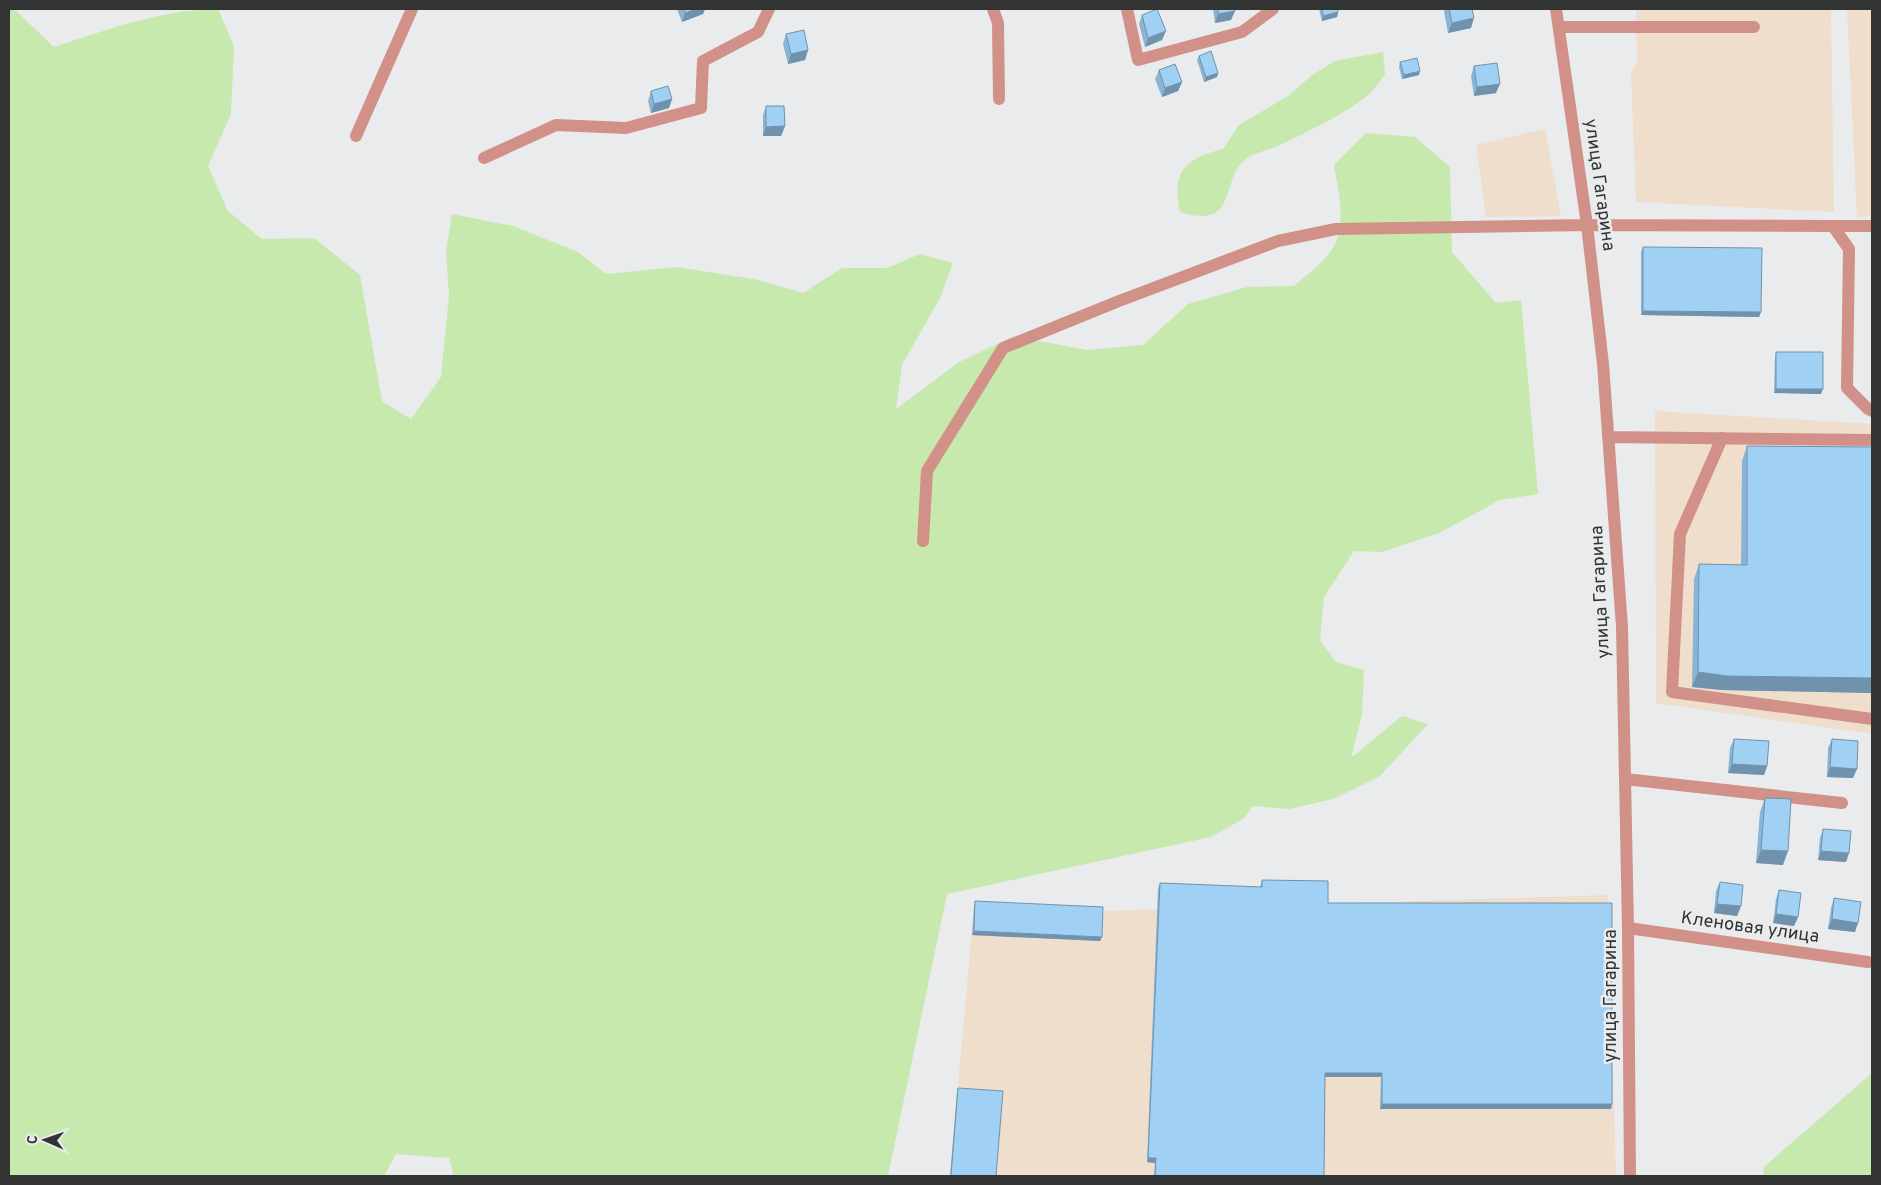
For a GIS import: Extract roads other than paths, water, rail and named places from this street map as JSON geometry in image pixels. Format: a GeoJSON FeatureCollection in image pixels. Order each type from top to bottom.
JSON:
{"type":"FeatureCollection","features":[{"type":"Feature","properties":{"kind":"street"},"geometry":{"type":"LineString","coordinates":[[356,136],[412,9]]}},
{"type":"Feature","properties":{"kind":"street"},"geometry":{"type":"LineString","coordinates":[[484,158],[556,125],[626,128],[701,108],[703,61],[758,32],[769,9]]}},
{"type":"Feature","properties":{"kind":"street"},"geometry":{"type":"LineString","coordinates":[[993,9],[998,23],[999,99]]}},
{"type":"Feature","properties":{"kind":"street"},"geometry":{"type":"LineString","coordinates":[[1127,9],[1138,60],[1242,32],[1273,9]]}},
{"type":"Feature","properties":{"kind":"street","name":"улица Гагарина"},"geometry":{"type":"LineString","coordinates":[[1556,9],[1587,225],[1608,437],[1622,627],[1628,928],[1630,1176]]}},
{"type":"Feature","properties":{"kind":"street"},"geometry":{"type":"LineString","coordinates":[[1558,27],[1754,27]]}},
{"type":"Feature","properties":{"kind":"street"},"geometry":{"type":"LineString","coordinates":[[923,541],[927,471],[1003,348],[1119,301],[1278,241],[1336,228],[1587,225],[1872,226]]}},
{"type":"Feature","properties":{"kind":"street"},"geometry":{"type":"LineString","coordinates":[[1833,226],[1848,249],[1847,388],[1872,411]]}},
{"type":"Feature","properties":{"kind":"street"},"geometry":{"type":"LineString","coordinates":[[1608,437],[1872,440]]}},
{"type":"Feature","properties":{"kind":"street"},"geometry":{"type":"LineString","coordinates":[[1722,438],[1680,534],[1672,692],[1872,718]]}},
{"type":"Feature","properties":{"kind":"street"},"geometry":{"type":"LineString","coordinates":[[1625,779],[1842,803]]}},
{"type":"Feature","properties":{"kind":"street","name":"Кленовая улица"},"geometry":{"type":"LineString","coordinates":[[1628,928],[1868,962]]}}]}
